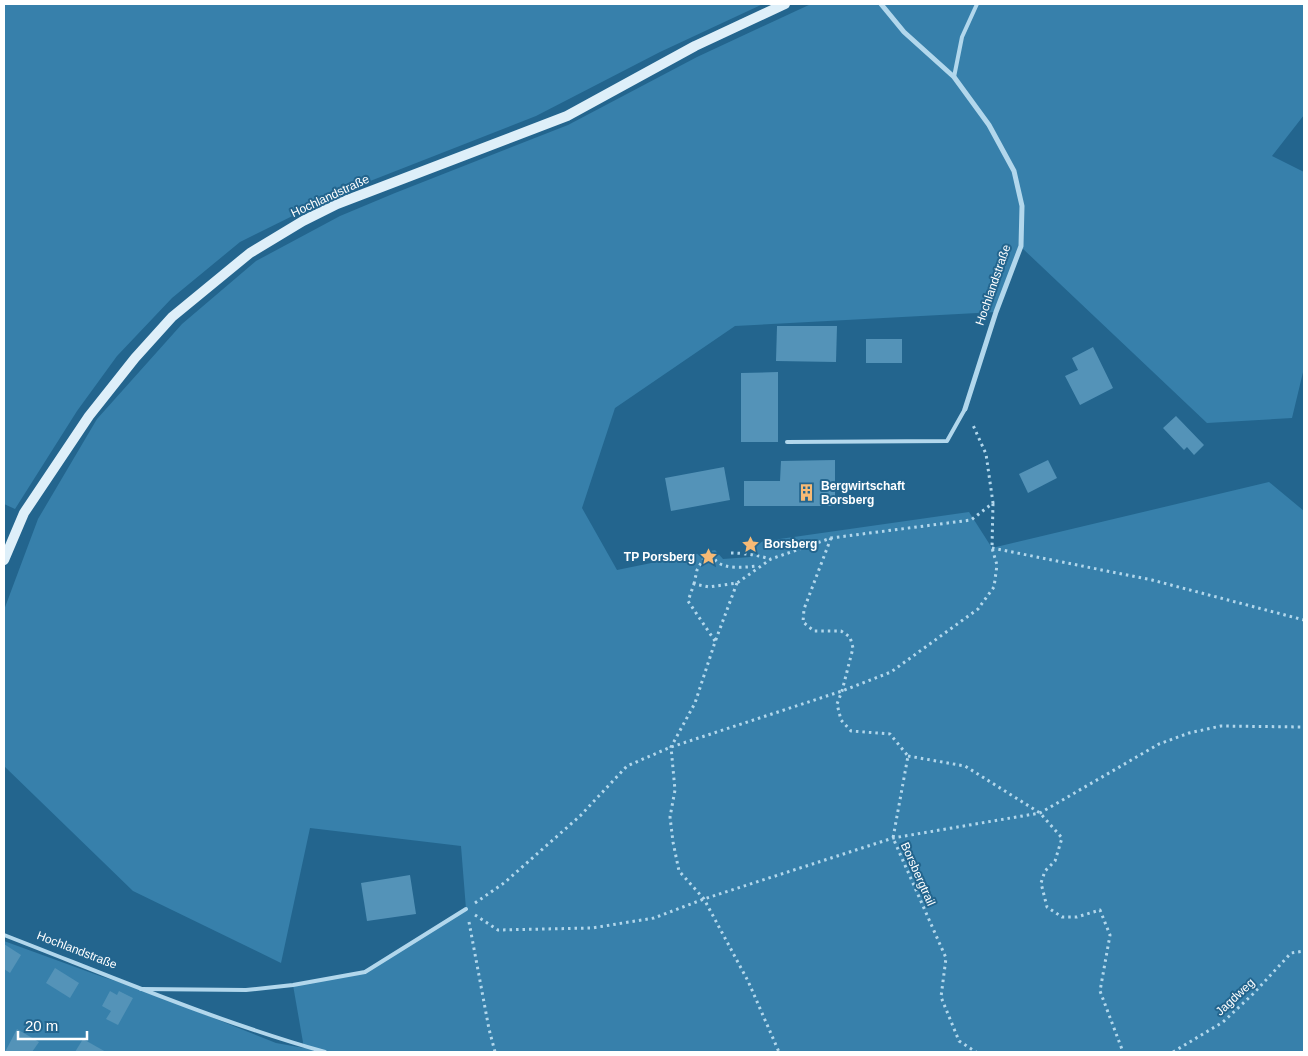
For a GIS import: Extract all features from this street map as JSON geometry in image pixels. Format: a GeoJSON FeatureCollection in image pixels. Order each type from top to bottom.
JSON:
{"type":"FeatureCollection","features":[{"type":"Feature","properties":{"kind":"street","name":"Hochlandstraße"},"geometry":{"type":"LineString","coordinates":[[4,560],[24,513],[89,416],[135,358],[172,317],[250,253],[303,221],[337,204],[567,116],[695,46],[785,4]]}},
{"type":"Feature","properties":{"kind":"street","name":"Hochlandstraße"},"geometry":{"type":"LineString","coordinates":[[882,4],[904,32],[954,77],[989,125],[1014,171],[1022,206],[1021,246],[996,312],[966,409]]}},
{"type":"Feature","properties":{"kind":"lane"},"geometry":{"type":"LineString","coordinates":[[954,77],[962,37],[977,4]]}},
{"type":"Feature","properties":{"kind":"lane"},"geometry":{"type":"LineString","coordinates":[[787,442],[947,441],[966,409]]}},
{"type":"Feature","properties":{"kind":"lane"},"geometry":{"type":"LineString","coordinates":[[141,989],[246,990],[293,986],[364,972],[466,909]]}},
{"type":"Feature","properties":{"kind":"lane","name":"Hochlandstraße"},"geometry":{"type":"LineString","coordinates":[[4,935],[141,989],[276,1038],[325,1052]]}},
{"type":"Feature","properties":{"kind":"path"},"geometry":{"type":"LineString","coordinates":[[466,909],[504,883],[580,816],[627,766],[670,747],[842,691],[891,672],[978,609],[994,586],[997,565],[992,548],[994,503],[986,454],[966,409]]}},
{"type":"Feature","properties":{"kind":"path"},"geometry":{"type":"LineString","coordinates":[[694,584],[709,587],[737,583],[771,559],[831,538],[971,520],[994,503]]}},
{"type":"Feature","properties":{"kind":"path"},"geometry":{"type":"LineString","coordinates":[[831,538],[804,609],[803,622],[814,631],[840,630],[850,636],[853,648],[837,704],[841,720],[851,731],[890,734],[908,756],[965,766],[1040,813],[1062,838],[1055,861],[1045,871],[1041,883],[1047,907],[1062,917],[1077,917],[1100,910],[1110,935],[1100,991],[1123,1052]]}},
{"type":"Feature","properties":{"kind":"path"},"geometry":{"type":"LineString","coordinates":[[992,548],[1152,580],[1304,620]]}},
{"type":"Feature","properties":{"kind":"path"},"geometry":{"type":"LineString","coordinates":[[715,642],[688,601],[698,570],[707,553],[712,554],[716,561],[725,566],[742,568],[760,566]]}},
{"type":"Feature","properties":{"kind":"path"},"geometry":{"type":"LineString","coordinates":[[731,553],[742,553],[771,559]]}},
{"type":"Feature","properties":{"kind":"path"},"geometry":{"type":"LineString","coordinates":[[737,583],[695,702],[670,747],[675,790],[670,817],[672,842],[679,871],[704,899],[748,981],[778,1052]]}},
{"type":"Feature","properties":{"kind":"path"},"geometry":{"type":"LineString","coordinates":[[466,909],[498,930],[592,928],[654,918],[704,899],[893,838],[1040,813],[1159,744],[1189,734],[1220,726],[1304,727]]}},
{"type":"Feature","properties":{"kind":"path","name":"Borsbergtrail"},"geometry":{"type":"LineString","coordinates":[[908,756],[893,838],[946,958],[941,996],[959,1041],[976,1052]]}},
{"type":"Feature","properties":{"kind":"path"},"geometry":{"type":"LineString","coordinates":[[466,909],[489,1030],[495,1052]]}},
{"type":"Feature","properties":{"kind":"path","name":"Jagdweg"},"geometry":{"type":"LineString","coordinates":[[1173,1052],[1222,1022],[1253,994],[1291,953],[1304,950]]}},
{"type":"Feature","properties":{"kind":"shaded area"},"geometry":{"type":"Polygon","coordinates":[[[4,4],[763,4],[660,52],[536,116],[337,194],[240,242],[172,298],[117,356],[77,411],[15,509],[4,504],[4,4]]]}},
{"type":"Feature","properties":{"kind":"shaded area"},"geometry":{"type":"Polygon","coordinates":[[[811,4],[1304,4],[1304,115],[1272,156],[1304,172],[1304,368],[1292,418],[1207,423],[1021,247],[996,312],[735,326],[615,408],[582,508],[617,570],[715,550],[723,559],[750,557],[758,542],[969,512],[992,548],[1269,482],[1304,511],[1304,1052],[4,1052],[4,941],[141,989],[276,1043],[304,1048],[293,985],[365,972],[466,909],[461,846],[310,828],[281,963],[133,891],[4,766],[4,610],[38,519],[97,419],[182,324],[256,261],[340,216],[568,125],[697,57],[811,4]]]}},
{"type":"Feature","properties":{"kind":"building"},"geometry":{"type":"Polygon","coordinates":[[[777,326],[837,326],[836,362],[776,361],[777,326]]]}},
{"type":"Feature","properties":{"kind":"building"},"geometry":{"type":"Polygon","coordinates":[[[866,339],[902,339],[902,363],[866,363],[866,339]]]}},
{"type":"Feature","properties":{"kind":"building"},"geometry":{"type":"Polygon","coordinates":[[[1093,347],[1113,388],[1080,405],[1065,376],[1078,370],[1072,358],[1093,347]]]}},
{"type":"Feature","properties":{"kind":"building"},"geometry":{"type":"Polygon","coordinates":[[[778,372],[778,442],[741,442],[741,373],[778,372]]]}},
{"type":"Feature","properties":{"kind":"building"},"geometry":{"type":"Polygon","coordinates":[[[1176,416],[1204,445],[1194,455],[1187,447],[1184,450],[1163,428],[1176,416]]]}},
{"type":"Feature","properties":{"kind":"building","name":"Bergwirtschaft Borsberg"},"geometry":{"type":"Polygon","coordinates":[[[835,460],[835,506],[744,506],[744,481],[780,481],[781,461],[835,460]]]}},
{"type":"Feature","properties":{"kind":"building"},"geometry":{"type":"Polygon","coordinates":[[[1048,460],[1057,478],[1028,493],[1019,474],[1048,460]]]}},
{"type":"Feature","properties":{"kind":"building"},"geometry":{"type":"Polygon","coordinates":[[[724,467],[730,500],[671,511],[665,478],[724,467]]]}},
{"type":"Feature","properties":{"kind":"building"},"geometry":{"type":"Polygon","coordinates":[[[410,875],[416,914],[367,921],[361,883],[410,875]]]}},
{"type":"Feature","properties":{"kind":"building"},"geometry":{"type":"Polygon","coordinates":[[[4,944],[21,955],[10,973],[4,969],[4,944]]]}},
{"type":"Feature","properties":{"kind":"building"},"geometry":{"type":"Polygon","coordinates":[[[55,968],[79,983],[70,998],[46,983],[55,968]]]}},
{"type":"Feature","properties":{"kind":"building"},"geometry":{"type":"Polygon","coordinates":[[[110,991],[117,995],[119,991],[133,998],[118,1025],[106,1019],[111,1011],[102,1006],[110,991]]]}},
{"type":"Feature","properties":{"kind":"building"},"geometry":{"type":"Polygon","coordinates":[[[17,1029],[39,1042],[32,1052],[5,1052],[17,1029]]]}},
{"type":"Feature","properties":{"kind":"building"},"geometry":{"type":"Polygon","coordinates":[[[83,1039],[106,1052],[75,1052],[83,1039]]]}},
{"type":"Feature","properties":{"kind":"place","name":"Bergwirtschaft Borsberg"},"geometry":{"type":"Point","coordinates":[807,493]}},
{"type":"Feature","properties":{"kind":"place","name":"Borsberg"},"geometry":{"type":"Point","coordinates":[750,544]}},
{"type":"Feature","properties":{"kind":"place","name":"TP Porsberg"},"geometry":{"type":"Point","coordinates":[709,557]}}]}
